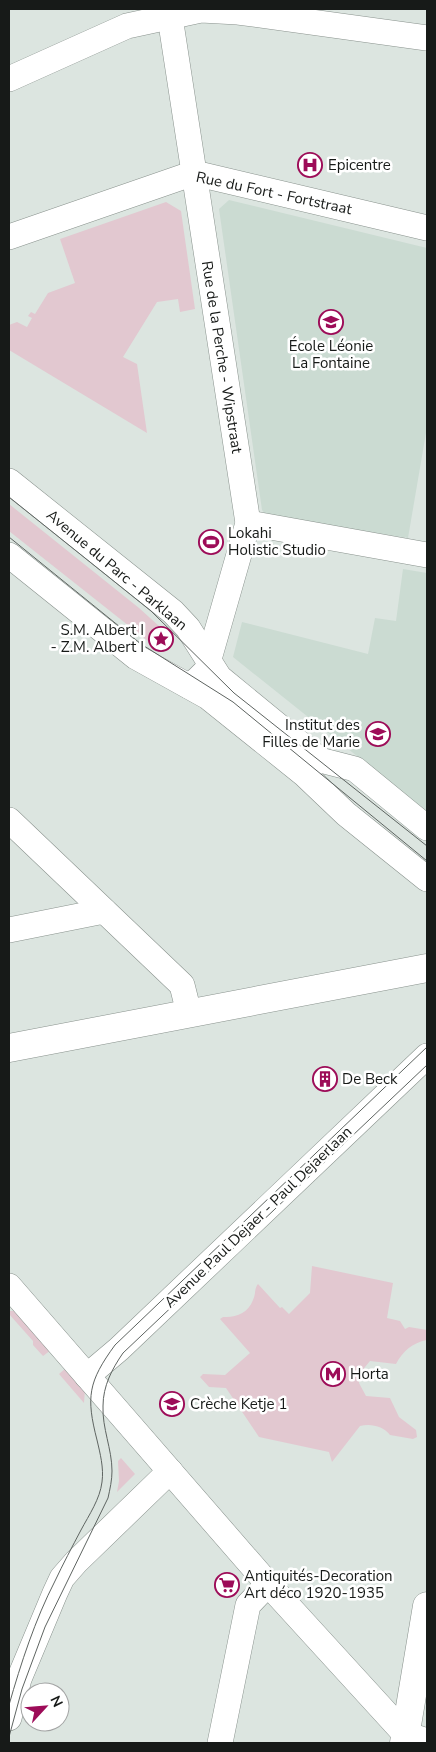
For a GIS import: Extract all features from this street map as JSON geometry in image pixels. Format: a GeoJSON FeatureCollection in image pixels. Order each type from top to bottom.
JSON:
{"type":"FeatureCollection","features":[{"type":"Feature","properties":{"kind":"main road"},"geometry":{"type":"LineString","coordinates":[[9,1048],[427,968]]}},
{"type":"Feature","properties":{"kind":"main road"},"geometry":{"type":"LineString","coordinates":[[412,1739],[427,1606]]}},
{"type":"Feature","properties":{"kind":"street"},"geometry":{"type":"LineString","coordinates":[[9,79],[127,26],[201,10],[238,12],[427,38]]}},
{"type":"Feature","properties":{"kind":"street","name":"Rue de la Perche - Wipstraat"},"geometry":{"type":"LineString","coordinates":[[170,16],[248,523],[209,659],[208,669],[189,686]]}},
{"type":"Feature","properties":{"kind":"street","name":"Rue du Fort - Fortstraat"},"geometry":{"type":"LineString","coordinates":[[9,237],[194,173],[427,228]]}},
{"type":"Feature","properties":{"kind":"street","name":"Avenue du Parc - Parklaan"},"geometry":{"type":"LineString","coordinates":[[9,481],[173,612],[188,628],[224,682],[320,760],[355,769],[427,828]]}},
{"type":"Feature","properties":{"kind":"street"},"geometry":{"type":"LineString","coordinates":[[248,523],[427,555]]}},
{"type":"Feature","properties":{"kind":"street"},"geometry":{"type":"LineString","coordinates":[[9,555],[136,657],[208,697],[304,774],[346,814],[427,879]]}},
{"type":"Feature","properties":{"kind":"street"},"geometry":{"type":"LineString","coordinates":[[9,820],[182,985],[189,1014]]}},
{"type":"Feature","properties":{"kind":"street"},"geometry":{"type":"LineString","coordinates":[[9,930],[104,911]]}},
{"type":"Feature","properties":{"kind":"street","name":"Avenue Paul Dejaer - Paul Dejaerlaan"},"geometry":{"type":"LineString","coordinates":[[87,1376],[119,1349],[427,1056]]}},
{"type":"Feature","properties":{"kind":"street"},"geometry":{"type":"LineString","coordinates":[[9,1288],[268,1584],[412,1739]]}},
{"type":"Feature","properties":{"kind":"street"},"geometry":{"type":"LineString","coordinates":[[9,1718],[20,1679],[62,1578],[76,1562],[170,1471]]}},
{"type":"Feature","properties":{"kind":"street"},"geometry":{"type":"LineString","coordinates":[[220,1743],[248,1605],[268,1584]]}},
{"type":"Feature","properties":{"kind":"shaded area","name":"École Léonie La Fontaine"},"geometry":{"type":"Polygon","coordinates":[[[229,200],[427,248],[427,427],[408,538],[266,515],[262,510],[219,209],[229,200]]]}},
{"type":"Feature","properties":{"kind":"shaded area"},"geometry":{"type":"Polygon","coordinates":[[[166,202],[181,211],[195,309],[180,312],[178,299],[157,302],[123,357],[137,364],[147,433],[9,350],[9,325],[17,322],[27,327],[32,318],[28,316],[31,312],[35,314],[48,293],[75,283],[60,239],[166,202]]]}},
{"type":"Feature","properties":{"kind":"shaded area"},"geometry":{"type":"Polygon","coordinates":[[[9,504],[160,627],[148,641],[9,531],[9,504]]]}},
{"type":"Feature","properties":{"kind":"shaded area","name":"Institut des Filles de Marie"},"geometry":{"type":"Polygon","coordinates":[[[403,569],[427,573],[427,812],[233,657],[242,622],[368,654],[375,618],[396,621],[403,569]]]}},
{"type":"Feature","properties":{"kind":"shaded area"},"geometry":{"type":"Polygon","coordinates":[[[312,1266],[393,1283],[387,1318],[400,1321],[405,1329],[409,1327],[427,1330],[427,1340],[408,1348],[396,1364],[370,1361],[360,1373],[359,1383],[366,1396],[390,1398],[399,1417],[416,1430],[417,1437],[413,1439],[390,1435],[381,1427],[372,1425],[360,1426],[332,1462],[329,1452],[259,1437],[226,1388],[209,1387],[200,1377],[203,1374],[225,1375],[250,1353],[220,1319],[232,1317],[245,1311],[251,1305],[258,1284],[280,1308],[282,1307],[289,1314],[310,1293],[312,1266]]]}},
{"type":"Feature","properties":{"kind":"shaded area"},"geometry":{"type":"Polygon","coordinates":[[[10,1311],[15,1311],[51,1350],[43,1356],[33,1345],[33,1341],[9,1314],[10,1311]]]}},
{"type":"Feature","properties":{"kind":"shaded area"},"geometry":{"type":"Polygon","coordinates":[[[66,1368],[85,1390],[84,1403],[59,1374],[66,1368]]]}},
{"type":"Feature","properties":{"kind":"shaded area"},"geometry":{"type":"Polygon","coordinates":[[[121,1458],[135,1474],[117,1492],[119,1481],[118,1461],[121,1458]]]}},
{"type":"Feature","properties":{"kind":"tram line"},"geometry":{"type":"LineString","coordinates":[[9,497],[151,611],[234,693],[427,846]]}},
{"type":"Feature","properties":{"kind":"tram line"},"geometry":{"type":"LineString","coordinates":[[9,537],[141,644],[233,702],[427,861]]}},
{"type":"Feature","properties":{"kind":"tram line"},"geometry":{"type":"LineString","coordinates":[[9,1705],[41,1611],[64,1562],[94,1507],[101,1488],[102,1466],[91,1412],[92,1390],[99,1369],[115,1345],[427,1047]]}},
{"type":"Feature","properties":{"kind":"tram line"},"geometry":{"type":"LineString","coordinates":[[9,1737],[22,1689],[45,1627],[108,1498],[112,1471],[104,1422],[103,1399],[109,1378],[119,1359],[123,1353],[427,1065]]}},
{"type":"Feature","properties":{"kind":"place","name":"Epicentre"},"geometry":{"type":"Point","coordinates":[310,165]}},
{"type":"Feature","properties":{"kind":"place","name":"École Léonie La Fontaine"},"geometry":{"type":"Point","coordinates":[331,322]}},
{"type":"Feature","properties":{"kind":"place","name":"Lokahi Holistic Studio"},"geometry":{"type":"Point","coordinates":[211,542]}},
{"type":"Feature","properties":{"kind":"place","name":"S.M. Albert I - Z.M. Albert I"},"geometry":{"type":"Point","coordinates":[161,639]}},
{"type":"Feature","properties":{"kind":"place","name":"Institut des Filles de Marie"},"geometry":{"type":"Point","coordinates":[378,734]}},
{"type":"Feature","properties":{"kind":"place","name":"De Beck"},"geometry":{"type":"Point","coordinates":[325,1079]}},
{"type":"Feature","properties":{"kind":"place","name":"Horta"},"geometry":{"type":"Point","coordinates":[333,1374]}},
{"type":"Feature","properties":{"kind":"place","name":"Crèche Ketje 1"},"geometry":{"type":"Point","coordinates":[172,1404]}},
{"type":"Feature","properties":{"kind":"place","name":"Antiquités-Decoration Art déco 1920-1935"},"geometry":{"type":"Point","coordinates":[227,1585]}}]}
